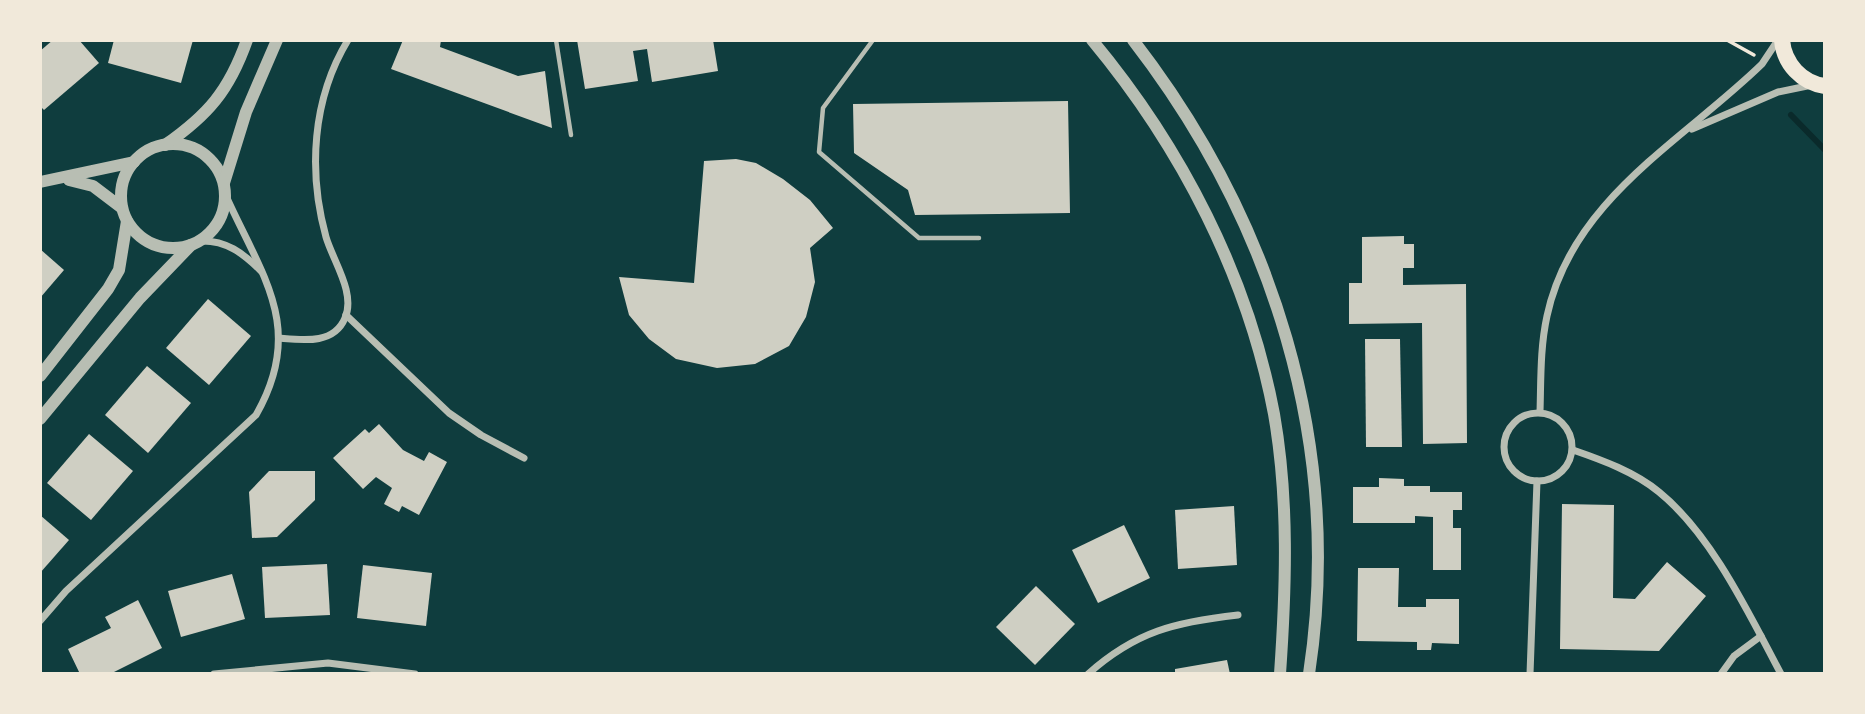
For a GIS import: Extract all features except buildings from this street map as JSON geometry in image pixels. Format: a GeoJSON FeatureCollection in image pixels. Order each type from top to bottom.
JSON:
{"type":"FeatureCollection","features":[{"type":"Feature","properties":{"kind":"main road"},"geometry":{"type":"LineString","coordinates":[[1780,40],[1794,71],[1821,85]]}},
{"type":"Feature","properties":{"kind":"street"},"geometry":{"type":"LineString","coordinates":[[247,40],[233,71],[209,110],[165,145],[143,154],[134,162],[122,184],[122,208],[127,221],[148,242],[176,248],[211,241],[242,252],[264,274]]}},
{"type":"Feature","properties":{"kind":"street"},"geometry":{"type":"LineString","coordinates":[[40,419],[140,298],[218,222],[246,111],[277,40]]}},
{"type":"Feature","properties":{"kind":"street"},"geometry":{"type":"LineString","coordinates":[[279,338],[323,338],[337,330],[349,304],[327,237],[313,164],[326,91],[348,40]]}},
{"type":"Feature","properties":{"kind":"street"},"geometry":{"type":"LineString","coordinates":[[1092,40],[1140,102],[1186,176],[1213,228],[1251,323],[1274,415],[1284,514],[1280,674]]}},
{"type":"Feature","properties":{"kind":"street"},"geometry":{"type":"LineString","coordinates":[[1133,40],[1184,111],[1242,214],[1281,313],[1295,363],[1306,410],[1316,512],[1314,638],[1309,674]]}},
{"type":"Feature","properties":{"kind":"street"},"geometry":{"type":"LineString","coordinates":[[1540,412],[1541,353],[1547,314],[1564,267],[1586,227],[1613,194],[1762,64],[1780,40]]}},
{"type":"Feature","properties":{"kind":"street"},"geometry":{"type":"LineString","coordinates":[[1682,134],[1778,92],[1821,85]]}},
{"type":"Feature","properties":{"kind":"street"},"geometry":{"type":"LineString","coordinates":[[40,621],[66,591],[256,415],[269,392],[279,361],[275,310],[264,274],[208,157],[195,149],[165,145]]}},
{"type":"Feature","properties":{"kind":"street"},"geometry":{"type":"LineString","coordinates":[[40,182],[134,162]]}},
{"type":"Feature","properties":{"kind":"street"},"geometry":{"type":"LineString","coordinates":[[40,182],[65,180],[93,186],[122,208]]}},
{"type":"Feature","properties":{"kind":"street"},"geometry":{"type":"LineString","coordinates":[[40,376],[108,289],[119,270],[127,221]]}},
{"type":"Feature","properties":{"kind":"street"},"geometry":{"type":"LineString","coordinates":[[346,314],[449,413],[481,435],[524,458]]}},
{"type":"Feature","properties":{"kind":"street"},"geometry":{"type":"LineString","coordinates":[[1540,412],[1550,414],[1568,428],[1573,450],[1565,469],[1548,480],[1537,481],[1525,479],[1508,463],[1504,439],[1517,420],[1540,412]]}},
{"type":"Feature","properties":{"kind":"street"},"geometry":{"type":"LineString","coordinates":[[1573,450],[1606,461],[1658,490],[1679,510],[1706,545],[1781,674]]}},
{"type":"Feature","properties":{"kind":"street"},"geometry":{"type":"LineString","coordinates":[[1530,674],[1537,481]]}},
{"type":"Feature","properties":{"kind":"street"},"geometry":{"type":"LineString","coordinates":[[1088,674],[1107,656],[1180,622],[1238,615]]}},
{"type":"Feature","properties":{"kind":"street"},"geometry":{"type":"LineString","coordinates":[[1721,674],[1734,656],[1761,636]]}},
{"type":"Feature","properties":{"kind":"street"},"geometry":{"type":"LineString","coordinates":[[214,674],[328,663],[415,674]]}},
{"type":"Feature","properties":{"kind":"lane"},"geometry":{"type":"LineString","coordinates":[[556,40],[571,135]]}},
{"type":"Feature","properties":{"kind":"lane"},"geometry":{"type":"LineString","coordinates":[[873,40],[823,108],[819,152],[919,237],[979,238]]}},
{"type":"Feature","properties":{"kind":"path"},"geometry":{"type":"LineString","coordinates":[[1727,40],[1754,54],[1762,64]]}},
{"type":"Feature","properties":{"kind":"waterway"},"geometry":{"type":"LineString","coordinates":[[1791,115],[1825,150]]}}]}
